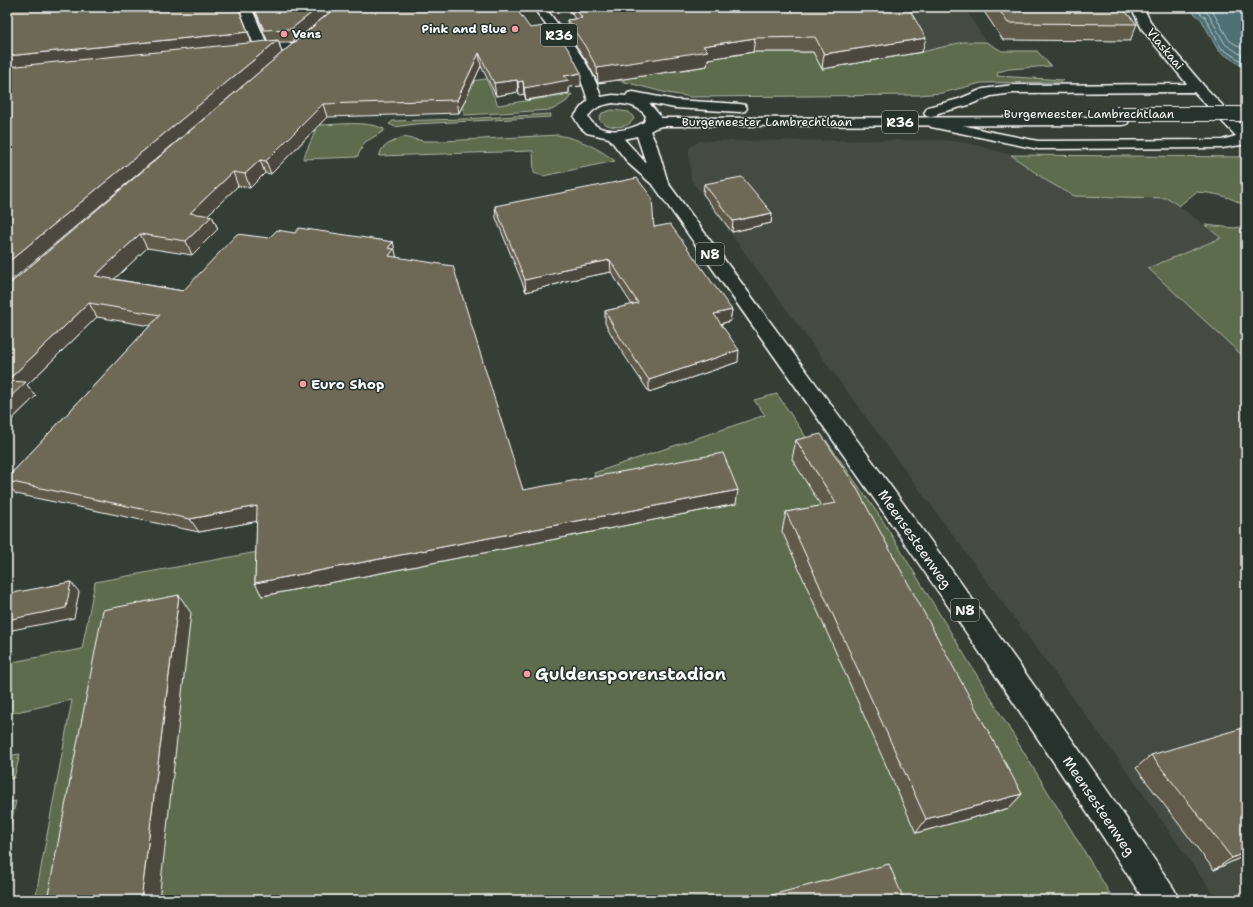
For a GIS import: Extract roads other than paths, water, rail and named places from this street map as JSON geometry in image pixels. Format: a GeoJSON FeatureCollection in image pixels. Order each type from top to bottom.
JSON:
{"type":"FeatureCollection","features":[{"type":"Feature","properties":{"kind":"main road"},"geometry":{"type":"LineString","coordinates":[[245,7],[262,48]]}},
{"type":"Feature","properties":{"kind":"main road","name":"R36"},"geometry":{"type":"LineString","coordinates":[[539,7],[579,63],[594,92],[595,103]]}},
{"type":"Feature","properties":{"kind":"main road","name":"Vlaskaai"},"geometry":{"type":"LineString","coordinates":[[1137,7],[1146,26],[1198,88],[1245,137],[1236,142],[1222,144]]}},
{"type":"Feature","properties":{"kind":"main road"},"geometry":{"type":"LineString","coordinates":[[280,62],[308,38]]}},
{"type":"Feature","properties":{"kind":"main road"},"geometry":{"type":"LineString","coordinates":[[241,50],[298,47]]}},
{"type":"Feature","properties":{"kind":"main road","name":"R36"},"geometry":{"type":"LineString","coordinates":[[579,63],[627,100]]}},
{"type":"Feature","properties":{"kind":"main road","name":"R36"},"geometry":{"type":"LineString","coordinates":[[607,86],[637,97],[675,104],[737,107],[759,111]]}},
{"type":"Feature","properties":{"kind":"main road","name":"Burgemeester Lambrechtlaan"},"geometry":{"type":"LineString","coordinates":[[1198,88],[1013,89],[988,92],[964,102],[933,110],[932,118],[936,124],[978,132],[1011,141],[1038,145],[1222,144]]}},
{"type":"Feature","properties":{"kind":"main road","name":"R36"},"geometry":{"type":"LineString","coordinates":[[646,127],[624,134],[599,132],[587,127],[582,122],[581,117],[585,109],[595,103],[613,99],[641,103],[649,108]]}},
{"type":"Feature","properties":{"kind":"main road","name":"Burgemeester Lambrechtlaan"},"geometry":{"type":"LineString","coordinates":[[649,108],[676,111],[759,111],[932,118]]}},
{"type":"Feature","properties":{"kind":"main road","name":"Meensesteenweg"},"geometry":{"type":"LineString","coordinates":[[649,108],[653,116],[646,127],[649,146],[660,183]]}},
{"type":"Feature","properties":{"kind":"main road","name":"Burgemeester Lambrechtlaan"},"geometry":{"type":"LineString","coordinates":[[646,127],[662,122],[932,118],[1119,118],[1246,114]]}},
{"type":"Feature","properties":{"kind":"main road","name":"Burgemeester Lambrechtlaan"},"geometry":{"type":"LineString","coordinates":[[1119,118],[1246,122]]}},
{"type":"Feature","properties":{"kind":"main road","name":"Meensesteenweg"},"geometry":{"type":"LineString","coordinates":[[613,134],[638,166],[660,183],[905,523],[1101,806],[1163,900]]}},
{"type":"Feature","properties":{"kind":"water"},"geometry":{"type":"Polygon","coordinates":[[[1187,7],[1246,7],[1246,69],[1218,50],[1201,19],[1187,7]]]}},
{"type":"Feature","properties":{"kind":"place","name":"Pink and Blue"},"geometry":{"type":"Point","coordinates":[515,29]}},
{"type":"Feature","properties":{"kind":"place","name":"Vens"},"geometry":{"type":"Point","coordinates":[284,34]}},
{"type":"Feature","properties":{"kind":"place","name":"Euro Shop"},"geometry":{"type":"Point","coordinates":[303,384]}},
{"type":"Feature","properties":{"kind":"place","name":"Guldensporenstadion"},"geometry":{"type":"Point","coordinates":[527,674]}}]}
